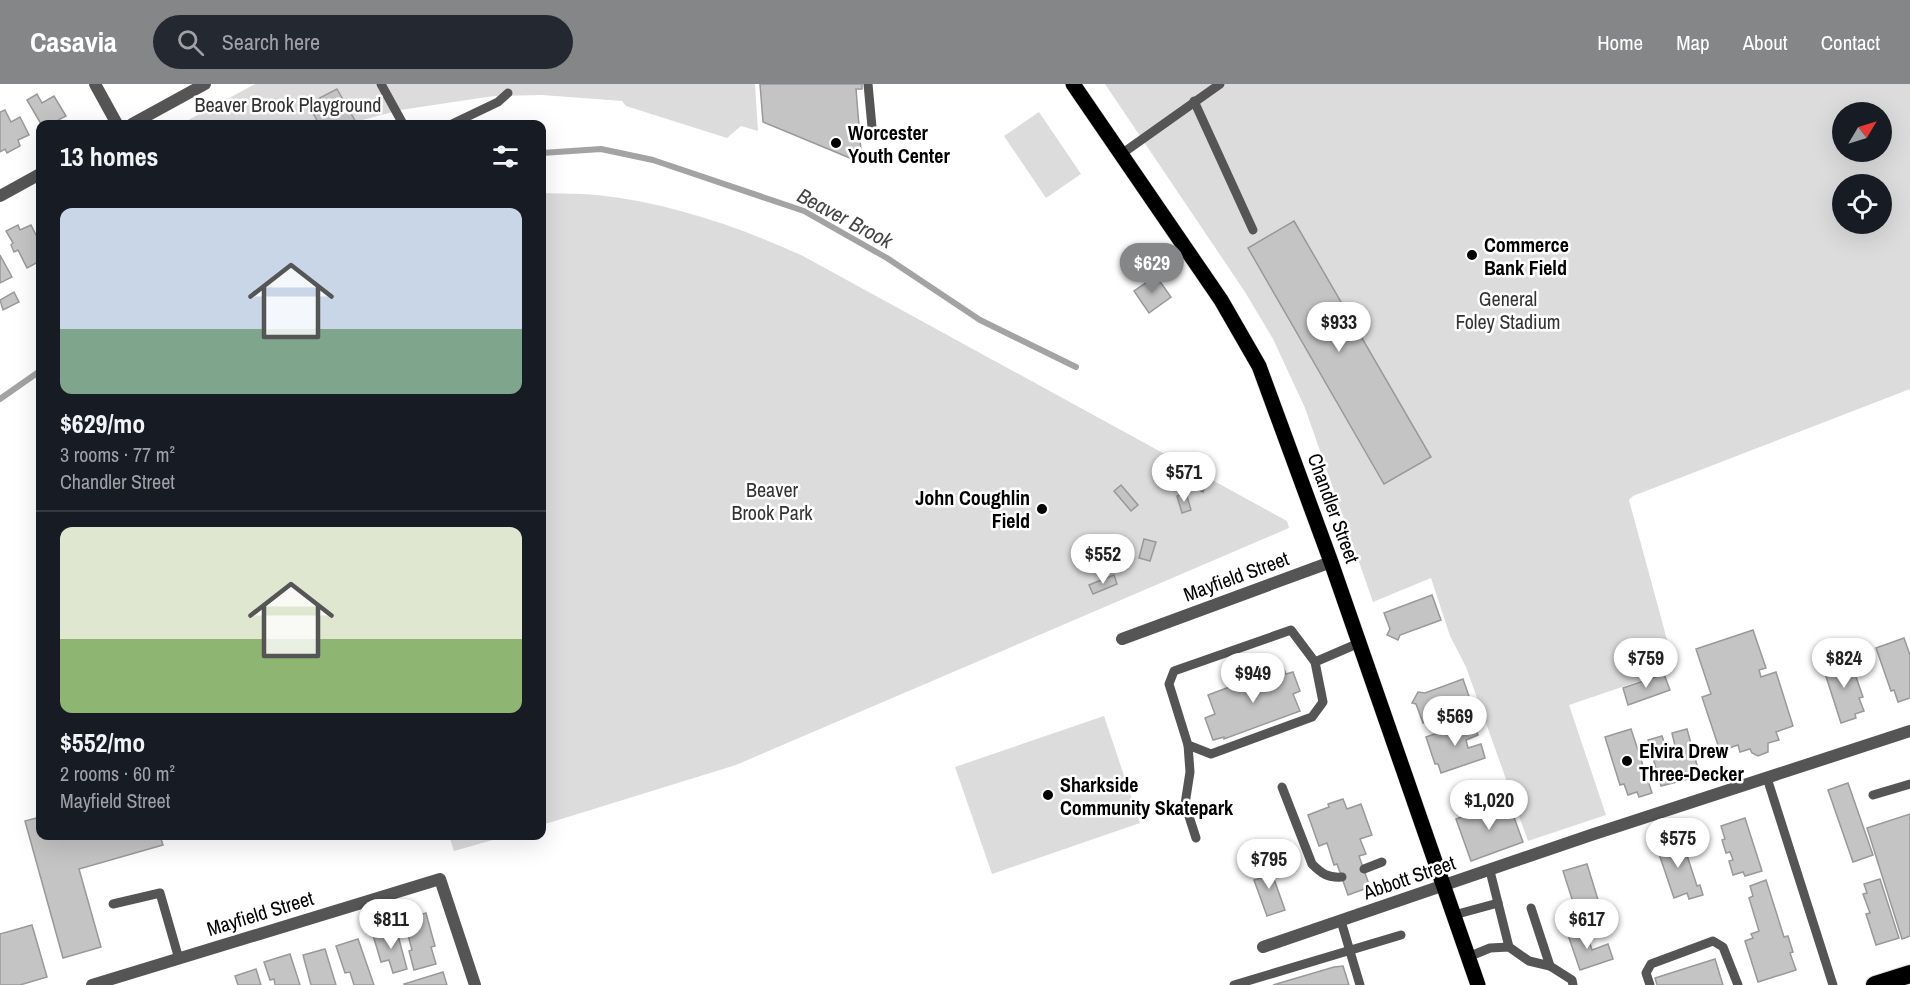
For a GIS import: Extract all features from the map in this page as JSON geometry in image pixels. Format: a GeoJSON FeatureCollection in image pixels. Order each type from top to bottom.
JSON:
{"type":"FeatureCollection","features":[{"type":"Feature","properties":{"kind":"highway"},"geometry":{"type":"LineString","coordinates":[[1875,985],[1910,974]]}},
{"type":"Feature","properties":{"kind":"main road","name":"Chandler Street"},"geometry":{"type":"LineString","coordinates":[[1073,84],[1221,300],[1259,366],[1331,562],[1478,985]]}},
{"type":"Feature","properties":{"kind":"street"},"geometry":{"type":"LineString","coordinates":[[95,84],[115,120]]}},
{"type":"Feature","properties":{"kind":"street"},"geometry":{"type":"LineString","coordinates":[[139,120],[205,84]]}},
{"type":"Feature","properties":{"kind":"street"},"geometry":{"type":"LineString","coordinates":[[0,196],[36,176]]}},
{"type":"Feature","properties":{"kind":"street","name":"Mayfield Street"},"geometry":{"type":"LineString","coordinates":[[1122,639],[1331,562]]}},
{"type":"Feature","properties":{"kind":"street","name":"Abbott Street"},"geometry":{"type":"LineString","coordinates":[[1263,947],[1910,730]]}},
{"type":"Feature","properties":{"kind":"street","name":"Mayfield Street"},"geometry":{"type":"LineString","coordinates":[[92,985],[440,879],[475,985]]}},
{"type":"Feature","properties":{"kind":"lane"},"geometry":{"type":"LineString","coordinates":[[381,84],[401,120]]}},
{"type":"Feature","properties":{"kind":"lane"},"geometry":{"type":"LineString","coordinates":[[868,84],[872,127]]}},
{"type":"Feature","properties":{"kind":"lane"},"geometry":{"type":"LineString","coordinates":[[1120,155],[1220,84]]}},
{"type":"Feature","properties":{"kind":"lane"},"geometry":{"type":"LineString","coordinates":[[460,120],[498,102],[508,93]]}},
{"type":"Feature","properties":{"kind":"lane"},"geometry":{"type":"LineString","coordinates":[[1194,101],[1253,230]]}},
{"type":"Feature","properties":{"kind":"lane"},"geometry":{"type":"LineString","coordinates":[[1188,745],[1211,754],[1312,717],[1323,702],[1315,662],[1291,630],[1174,670],[1168,684],[1188,745],[1190,772],[1185,804],[1196,838]]}},
{"type":"Feature","properties":{"kind":"lane"},"geometry":{"type":"LineString","coordinates":[[1315,662],[1359,643]]}},
{"type":"Feature","properties":{"kind":"lane"},"geometry":{"type":"LineString","coordinates":[[1767,778],[1833,985]]}},
{"type":"Feature","properties":{"kind":"lane"},"geometry":{"type":"LineString","coordinates":[[1873,795],[1910,784]]}},
{"type":"Feature","properties":{"kind":"lane"},"geometry":{"type":"LineString","coordinates":[[1282,787],[1312,864],[1331,878],[1342,877]]}},
{"type":"Feature","properties":{"kind":"lane"},"geometry":{"type":"LineString","coordinates":[[1364,869],[1382,862]]}},
{"type":"Feature","properties":{"kind":"lane"},"geometry":{"type":"LineString","coordinates":[[1490,871],[1509,947]]}},
{"type":"Feature","properties":{"kind":"lane"},"geometry":{"type":"LineString","coordinates":[[113,904],[159,893],[179,959]]}},
{"type":"Feature","properties":{"kind":"lane"},"geometry":{"type":"LineString","coordinates":[[1454,915],[1498,903]]}},
{"type":"Feature","properties":{"kind":"lane"},"geometry":{"type":"LineString","coordinates":[[1531,908],[1550,966]]}},
{"type":"Feature","properties":{"kind":"lane"},"geometry":{"type":"LineString","coordinates":[[1341,921],[1360,985]]}},
{"type":"Feature","properties":{"kind":"lane"},"geometry":{"type":"LineString","coordinates":[[1234,985],[1401,935]]}},
{"type":"Feature","properties":{"kind":"lane"},"geometry":{"type":"LineString","coordinates":[[1650,985],[1646,973],[1651,964],[1713,941],[1723,947],[1738,985]]}},
{"type":"Feature","properties":{"kind":"lane"},"geometry":{"type":"LineString","coordinates":[[1468,957],[1490,948],[1509,947],[1529,961],[1550,966],[1572,980],[1573,985]]}},
{"type":"Feature","properties":{"kind":"green space","name":"Beaver Brook Playground"},"geometry":{"type":"Polygon","coordinates":[[[255,84],[755,84],[758,131],[741,126],[727,138],[626,106],[622,101],[542,95],[494,96],[400,110],[362,120],[188,120],[255,84]]]}},
{"type":"Feature","properties":{"kind":"green space","name":"General Foley Stadium"},"geometry":{"type":"Polygon","coordinates":[[[1105,84],[1910,84],[1910,389],[1633,496],[1629,500],[1675,669],[1569,705],[1606,815],[1528,841],[1466,667],[1450,636],[1431,578],[1373,602],[1305,408],[1273,339],[1245,292],[1105,84]]]}},
{"type":"Feature","properties":{"kind":"green space"},"geometry":{"type":"Polygon","coordinates":[[[1039,112],[1081,174],[1046,198],[1004,136],[1039,112]]]}},
{"type":"Feature","properties":{"kind":"green space","name":"Beaver Brook Park"},"geometry":{"type":"Polygon","coordinates":[[[546,193],[597,195],[677,210],[753,235],[803,256],[1287,521],[1289,528],[736,765],[546,824],[546,193]]]}},
{"type":"Feature","properties":{"kind":"green space","name":"Sharkside Community Skatepark"},"geometry":{"type":"Polygon","coordinates":[[[1104,716],[1140,823],[992,874],[955,767],[1104,716]]]}},
{"type":"Feature","properties":{"kind":"green space"},"geometry":{"type":"Polygon","coordinates":[[[450,840],[493,840],[454,851],[450,840]]]}},
{"type":"Feature","properties":{"kind":"building","name":"Worcester Youth Center"},"geometry":{"type":"Polygon","coordinates":[[[760,84],[862,84],[862,89],[856,89],[862,163],[763,122],[760,84]]]}},
{"type":"Feature","properties":{"kind":"building"},"geometry":{"type":"Polygon","coordinates":[[[337,89],[355,120],[317,120],[308,104],[337,89]]]}},
{"type":"Feature","properties":{"kind":"building"},"geometry":{"type":"Polygon","coordinates":[[[37,94],[42,103],[54,96],[66,116],[58,120],[39,120],[27,100],[37,94]]]}},
{"type":"Feature","properties":{"kind":"building"},"geometry":{"type":"Polygon","coordinates":[[[5,110],[11,122],[20,117],[29,135],[18,140],[20,146],[7,153],[5,149],[0,152],[0,112],[5,110]]]}},
{"type":"Feature","properties":{"kind":"building"},"geometry":{"type":"Polygon","coordinates":[[[1294,221],[1431,457],[1384,484],[1248,248],[1294,221]]]}},
{"type":"Feature","properties":{"kind":"building"},"geometry":{"type":"Polygon","coordinates":[[[18,225],[20,230],[31,225],[36,235],[36,263],[27,268],[18,250],[14,252],[11,245],[13,243],[6,231],[18,225]]]}},
{"type":"Feature","properties":{"kind":"building"},"geometry":{"type":"Polygon","coordinates":[[[0,255],[12,277],[0,283],[0,255]]]}},
{"type":"Feature","properties":{"kind":"building"},"geometry":{"type":"Polygon","coordinates":[[[1156,276],[1171,297],[1149,313],[1134,291],[1156,276]]]}},
{"type":"Feature","properties":{"kind":"building"},"geometry":{"type":"Polygon","coordinates":[[[14,292],[19,302],[3,310],[0,300],[14,292]]]}},
{"type":"Feature","properties":{"kind":"building"},"geometry":{"type":"Polygon","coordinates":[[[1191,478],[1206,485],[1203,492],[1188,485],[1191,478]]]}},
{"type":"Feature","properties":{"kind":"building"},"geometry":{"type":"Polygon","coordinates":[[[1121,485],[1138,505],[1131,511],[1114,491],[1121,485]]]}},
{"type":"Feature","properties":{"kind":"building"},"geometry":{"type":"Polygon","coordinates":[[[1186,493],[1191,510],[1182,513],[1177,496],[1186,493]]]}},
{"type":"Feature","properties":{"kind":"building"},"geometry":{"type":"Polygon","coordinates":[[[1144,539],[1156,542],[1150,561],[1139,558],[1144,539]]]}},
{"type":"Feature","properties":{"kind":"building"},"geometry":{"type":"Polygon","coordinates":[[[1114,575],[1117,584],[1093,594],[1089,585],[1114,575]]]}},
{"type":"Feature","properties":{"kind":"building"},"geometry":{"type":"Polygon","coordinates":[[[1432,595],[1441,620],[1400,635],[1398,640],[1387,635],[1390,629],[1384,613],[1432,595]]]}},
{"type":"Feature","properties":{"kind":"building"},"geometry":{"type":"Polygon","coordinates":[[[1753,630],[1766,668],[1759,670],[1761,677],[1776,672],[1793,726],[1776,732],[1779,740],[1768,743],[1768,752],[1758,756],[1750,749],[1740,752],[1738,745],[1720,751],[1702,697],[1711,694],[1696,649],[1753,630]]]}},
{"type":"Feature","properties":{"kind":"building"},"geometry":{"type":"Polygon","coordinates":[[[1904,638],[1910,655],[1910,698],[1898,702],[1894,690],[1891,691],[1876,648],[1904,638]]]}},
{"type":"Feature","properties":{"kind":"building"},"geometry":{"type":"Polygon","coordinates":[[[1845,656],[1851,675],[1855,674],[1863,697],[1859,698],[1864,711],[1855,714],[1856,718],[1841,723],[1822,664],[1845,656]]]}},
{"type":"Feature","properties":{"kind":"building"},"geometry":{"type":"Polygon","coordinates":[[[1283,667],[1286,674],[1293,672],[1300,691],[1293,694],[1300,711],[1224,739],[1224,737],[1213,740],[1205,718],[1215,714],[1208,695],[1283,667]]]}},
{"type":"Feature","properties":{"kind":"building"},"geometry":{"type":"Polygon","coordinates":[[[1664,674],[1670,690],[1628,705],[1623,688],[1664,674]]]}},
{"type":"Feature","properties":{"kind":"building"},"geometry":{"type":"Polygon","coordinates":[[[1463,679],[1472,705],[1423,723],[1416,704],[1412,703],[1418,692],[1425,693],[1463,679]]]}},
{"type":"Feature","properties":{"kind":"building"},"geometry":{"type":"Polygon","coordinates":[[[1473,721],[1478,735],[1466,740],[1468,748],[1481,744],[1485,758],[1441,773],[1438,764],[1435,764],[1426,737],[1473,721]]]}},
{"type":"Feature","properties":{"kind":"building","name":"Elvira Drew Three-Decker"},"geometry":{"type":"Polygon","coordinates":[[[1631,729],[1652,793],[1639,797],[1637,792],[1628,795],[1624,784],[1620,785],[1605,737],[1631,729]]]}},
{"type":"Feature","properties":{"kind":"building"},"geometry":{"type":"Polygon","coordinates":[[[1687,729],[1700,776],[1661,786],[1648,740],[1662,736],[1666,748],[1675,746],[1672,733],[1687,729]]]}},
{"type":"Feature","properties":{"kind":"building"},"geometry":{"type":"Polygon","coordinates":[[[1848,783],[1873,855],[1853,862],[1828,790],[1848,783]]]}},
{"type":"Feature","properties":{"kind":"building"},"geometry":{"type":"Polygon","coordinates":[[[1343,799],[1347,809],[1361,804],[1372,835],[1360,839],[1366,854],[1359,856],[1370,887],[1348,895],[1327,843],[1319,846],[1308,815],[1343,799]]]}},
{"type":"Feature","properties":{"kind":"building"},"geometry":{"type":"Polygon","coordinates":[[[1508,801],[1523,842],[1471,861],[1456,819],[1508,801]]]}},
{"type":"Feature","properties":{"kind":"building"},"geometry":{"type":"Polygon","coordinates":[[[1910,814],[1910,936],[1902,939],[1867,828],[1910,814]]]}},
{"type":"Feature","properties":{"kind":"building"},"geometry":{"type":"Polygon","coordinates":[[[36,818],[36,840],[161,840],[163,845],[79,869],[101,947],[63,958],[25,821],[36,818]]]}},
{"type":"Feature","properties":{"kind":"building"},"geometry":{"type":"Polygon","coordinates":[[[1745,818],[1762,871],[1745,876],[1743,872],[1733,875],[1729,861],[1733,860],[1730,852],[1726,853],[1721,826],[1745,818]]]}},
{"type":"Feature","properties":{"kind":"building"},"geometry":{"type":"Polygon","coordinates":[[[1681,837],[1697,886],[1700,885],[1703,895],[1689,899],[1687,893],[1674,898],[1656,845],[1681,837]]]}},
{"type":"Feature","properties":{"kind":"building"},"geometry":{"type":"Polygon","coordinates":[[[1270,862],[1285,910],[1267,916],[1254,880],[1261,878],[1257,866],[1270,862]]]}},
{"type":"Feature","properties":{"kind":"building"},"geometry":{"type":"Polygon","coordinates":[[[1587,864],[1599,903],[1590,906],[1592,914],[1568,922],[1563,905],[1573,902],[1563,871],[1587,864]]]}},
{"type":"Feature","properties":{"kind":"building"},"geometry":{"type":"Polygon","coordinates":[[[1880,879],[1899,938],[1876,945],[1866,914],[1870,913],[1863,894],[1867,893],[1864,884],[1880,879]]]}},
{"type":"Feature","properties":{"kind":"building"},"geometry":{"type":"Polygon","coordinates":[[[1766,880],[1784,937],[1788,936],[1793,952],[1790,953],[1796,970],[1758,982],[1745,941],[1753,938],[1751,934],[1759,931],[1749,898],[1753,896],[1750,886],[1766,880]]]}},
{"type":"Feature","properties":{"kind":"building"},"geometry":{"type":"Polygon","coordinates":[[[426,913],[435,946],[431,947],[436,964],[414,970],[409,951],[412,950],[404,920],[426,913]]]}},
{"type":"Feature","properties":{"kind":"building"},"geometry":{"type":"Polygon","coordinates":[[[32,925],[47,977],[20,985],[0,985],[0,934],[32,925]]]}},
{"type":"Feature","properties":{"kind":"building"},"geometry":{"type":"Polygon","coordinates":[[[1584,926],[1592,950],[1608,944],[1613,959],[1580,970],[1567,932],[1584,926]]]}},
{"type":"Feature","properties":{"kind":"building"},"geometry":{"type":"Polygon","coordinates":[[[396,928],[407,969],[393,973],[389,960],[381,962],[373,935],[396,928]]]}},
{"type":"Feature","properties":{"kind":"building"},"geometry":{"type":"Polygon","coordinates":[[[358,939],[374,985],[354,985],[350,972],[345,973],[336,946],[358,939]]]}},
{"type":"Feature","properties":{"kind":"building"},"geometry":{"type":"Polygon","coordinates":[[[325,949],[336,985],[311,985],[303,955],[325,949]]]}},
{"type":"Feature","properties":{"kind":"building"},"geometry":{"type":"Polygon","coordinates":[[[290,954],[300,985],[275,985],[274,979],[270,980],[264,962],[290,954]]]}},
{"type":"Feature","properties":{"kind":"building"},"geometry":{"type":"Polygon","coordinates":[[[1715,959],[1723,985],[1657,985],[1655,978],[1715,959]]]}},
{"type":"Feature","properties":{"kind":"building"},"geometry":{"type":"Polygon","coordinates":[[[1343,966],[1349,985],[1273,985],[1334,967],[1343,966]]]}},
{"type":"Feature","properties":{"kind":"building"},"geometry":{"type":"Polygon","coordinates":[[[256,969],[261,985],[238,985],[235,976],[256,969]]]}},
{"type":"Feature","properties":{"kind":"building"},"geometry":{"type":"Polygon","coordinates":[[[443,972],[447,985],[404,984],[443,972]]]}},
{"type":"Feature","properties":{"kind":"waterway","name":"Beaver Brook"},"geometry":{"type":"LineString","coordinates":[[546,153],[601,149],[653,160],[804,211],[887,258],[980,320],[1076,367]]}},
{"type":"Feature","properties":{"kind":"waterway","name":"Beaver Brook"},"geometry":{"type":"LineString","coordinates":[[0,399],[36,374]]}},
{"type":"Feature","properties":{"kind":"place","name":"Worcester Youth Center"},"geometry":{"type":"Point","coordinates":[836,143]}},
{"type":"Feature","properties":{"kind":"place","name":"Commerce Bank Field"},"geometry":{"type":"Point","coordinates":[1472,255]}},
{"type":"Feature","properties":{"kind":"place","name":"John Coughlin Field"},"geometry":{"type":"Point","coordinates":[1042,509]}},
{"type":"Feature","properties":{"kind":"place","name":"Elvira Drew Three-Decker"},"geometry":{"type":"Point","coordinates":[1627,761]}},
{"type":"Feature","properties":{"kind":"place","name":"Sharkside Community Skatepark"},"geometry":{"type":"Point","coordinates":[1048,795]}}]}
